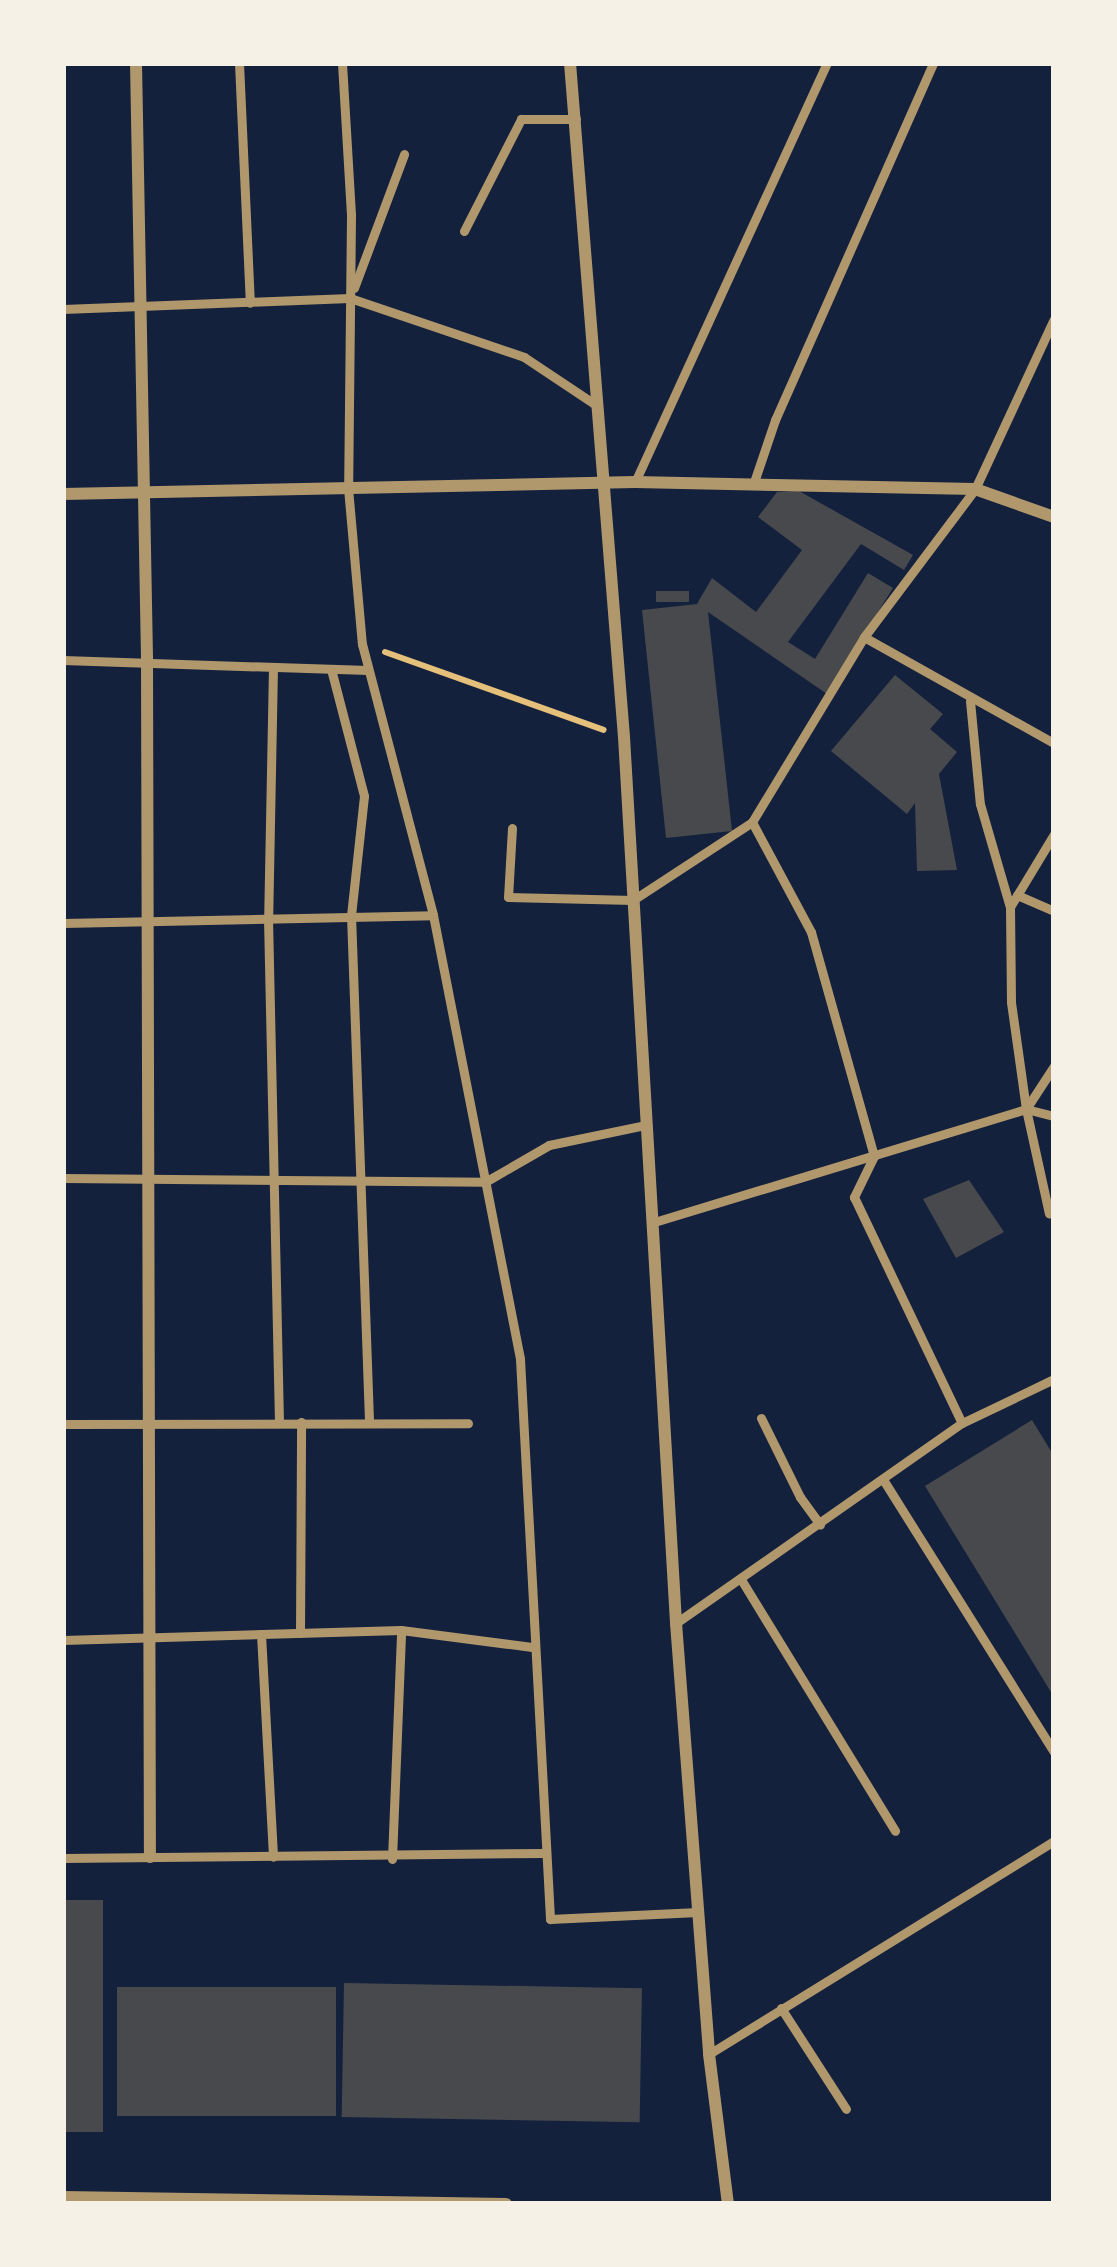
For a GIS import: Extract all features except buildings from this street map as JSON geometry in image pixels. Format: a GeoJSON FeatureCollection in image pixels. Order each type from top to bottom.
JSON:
{"type":"FeatureCollection","features":[{"type":"Feature","properties":{"kind":"street"},"geometry":{"type":"LineString","coordinates":[[136,63],[147,659],[150,1857]]}},
{"type":"Feature","properties":{"kind":"street"},"geometry":{"type":"LineString","coordinates":[[570,63],[624,737],[676,1623],[709,2054],[728,2204]]}},
{"type":"Feature","properties":{"kind":"street"},"geometry":{"type":"LineString","coordinates":[[63,494],[634,482],[975,488],[1054,517]]}},
{"type":"Feature","properties":{"kind":"street"},"geometry":{"type":"LineString","coordinates":[[63,2197],[506,2204]]}},
{"type":"Feature","properties":{"kind":"lane"},"geometry":{"type":"LineString","coordinates":[[239,63],[250,303]]}},
{"type":"Feature","properties":{"kind":"lane"},"geometry":{"type":"LineString","coordinates":[[342,63],[350,298],[348,488],[362,644],[433,915],[520,1359],[550,1919],[698,1912]]}},
{"type":"Feature","properties":{"kind":"lane"},"geometry":{"type":"LineString","coordinates":[[634,482],[827,63]]}},
{"type":"Feature","properties":{"kind":"lane"},"geometry":{"type":"LineString","coordinates":[[753,485],[775,420],[933,63]]}},
{"type":"Feature","properties":{"kind":"lane"},"geometry":{"type":"LineString","coordinates":[[464,230],[521,119],[577,119]]}},
{"type":"Feature","properties":{"kind":"lane"},"geometry":{"type":"LineString","coordinates":[[350,298],[404,154]]}},
{"type":"Feature","properties":{"kind":"lane"},"geometry":{"type":"LineString","coordinates":[[63,309],[350,298],[524,357],[596,405]]}},
{"type":"Feature","properties":{"kind":"lane"},"geometry":{"type":"LineString","coordinates":[[512,828],[508,897],[633,900],[752,822],[865,637],[975,488],[1054,319]]}},
{"type":"Feature","properties":{"kind":"lane"},"geometry":{"type":"LineString","coordinates":[[865,637],[970,701],[1054,743]]}},
{"type":"Feature","properties":{"kind":"lane"},"geometry":{"type":"LineString","coordinates":[[63,660],[147,659],[368,670]]}},
{"type":"Feature","properties":{"kind":"lane"},"geometry":{"type":"LineString","coordinates":[[272,667],[268,918],[279,1422]]}},
{"type":"Feature","properties":{"kind":"lane"},"geometry":{"type":"LineString","coordinates":[[331,669],[364,796],[351,915],[369,1421]]}},
{"type":"Feature","properties":{"kind":"lane"},"geometry":{"type":"LineString","coordinates":[[970,701],[980,804],[1010,907],[1011,1002],[1026,1109],[1048,1214]]}},
{"type":"Feature","properties":{"kind":"lane"},"geometry":{"type":"LineString","coordinates":[[752,822],[811,932],[874,1156],[854,1197],[962,1424]]}},
{"type":"Feature","properties":{"kind":"lane"},"geometry":{"type":"LineString","coordinates":[[1010,907],[1054,834]]}},
{"type":"Feature","properties":{"kind":"lane"},"geometry":{"type":"LineString","coordinates":[[1017,895],[1054,911]]}},
{"type":"Feature","properties":{"kind":"lane"},"geometry":{"type":"LineString","coordinates":[[63,923],[433,915]]}},
{"type":"Feature","properties":{"kind":"lane"},"geometry":{"type":"LineString","coordinates":[[1026,1109],[1054,1066]]}},
{"type":"Feature","properties":{"kind":"lane"},"geometry":{"type":"LineString","coordinates":[[651,1223],[1026,1109],[1054,1115]]}},
{"type":"Feature","properties":{"kind":"lane"},"geometry":{"type":"LineString","coordinates":[[63,1178],[485,1182],[549,1145],[646,1125]]}},
{"type":"Feature","properties":{"kind":"lane"},"geometry":{"type":"LineString","coordinates":[[676,1623],[962,1424],[1054,1379]]}},
{"type":"Feature","properties":{"kind":"lane"},"geometry":{"type":"LineString","coordinates":[[761,1418],[800,1498],[820,1525]]}},
{"type":"Feature","properties":{"kind":"lane"},"geometry":{"type":"LineString","coordinates":[[300,1633],[301,1422]]}},
{"type":"Feature","properties":{"kind":"lane"},"geometry":{"type":"LineString","coordinates":[[63,1424],[468,1423]]}},
{"type":"Feature","properties":{"kind":"lane"},"geometry":{"type":"LineString","coordinates":[[884,1481],[1054,1752]]}},
{"type":"Feature","properties":{"kind":"lane"},"geometry":{"type":"LineString","coordinates":[[742,1581],[895,1831]]}},
{"type":"Feature","properties":{"kind":"lane"},"geometry":{"type":"LineString","coordinates":[[63,1640],[401,1630],[532,1647]]}},
{"type":"Feature","properties":{"kind":"lane"},"geometry":{"type":"LineString","coordinates":[[392,1859],[401,1630]]}},
{"type":"Feature","properties":{"kind":"lane"},"geometry":{"type":"LineString","coordinates":[[261,1634],[272,1857]]}},
{"type":"Feature","properties":{"kind":"lane"},"geometry":{"type":"LineString","coordinates":[[709,2054],[1054,1841]]}},
{"type":"Feature","properties":{"kind":"lane"},"geometry":{"type":"LineString","coordinates":[[63,1858],[392,1859],[545,1853]]}},
{"type":"Feature","properties":{"kind":"lane"},"geometry":{"type":"LineString","coordinates":[[781,2008],[846,2109]]}},
{"type":"Feature","properties":{"kind":"path"},"geometry":{"type":"LineString","coordinates":[[362,644],[624,737]]}}]}
